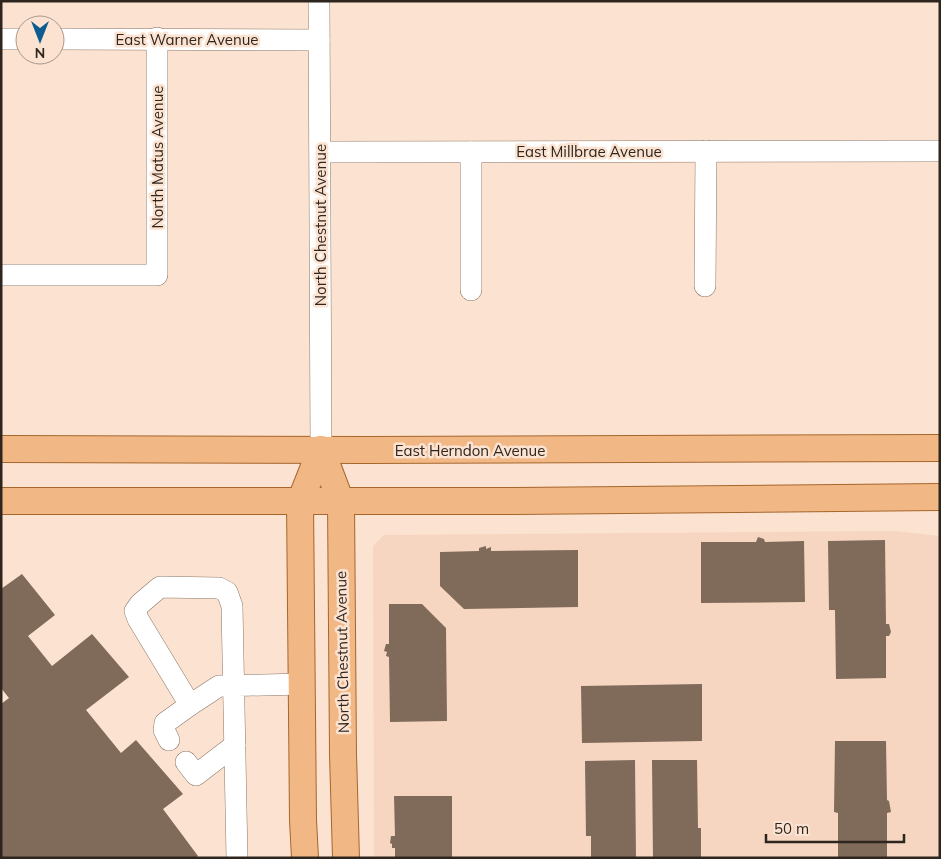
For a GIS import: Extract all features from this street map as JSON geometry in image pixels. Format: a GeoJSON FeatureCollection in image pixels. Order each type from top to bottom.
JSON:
{"type":"FeatureCollection","features":[{"type":"Feature","properties":{"kind":"main road","name":"East Herndon Avenue"},"geometry":{"type":"LineString","coordinates":[[1,449],[940,448]]}},
{"type":"Feature","properties":{"kind":"main road","name":"North Chestnut Avenue"},"geometry":{"type":"LineString","coordinates":[[321,449],[341,502],[343,754],[346,858]]}},
{"type":"Feature","properties":{"kind":"main road","name":"North Chestnut Avenue"},"geometry":{"type":"LineString","coordinates":[[305,858],[300,502],[321,449]]}},
{"type":"Feature","properties":{"kind":"main road"},"geometry":{"type":"LineString","coordinates":[[1,501],[341,502],[940,496]]}},
{"type":"Feature","properties":{"kind":"street","name":"North Chestnut Avenue"},"geometry":{"type":"LineString","coordinates":[[319,1],[321,449]]}},
{"type":"Feature","properties":{"kind":"street","name":"North Matus Avenue"},"geometry":{"type":"LineString","coordinates":[[1,275],[157,275],[157,38]]}},
{"type":"Feature","properties":{"kind":"street"},"geometry":{"type":"LineString","coordinates":[[1,39],[15,39]]}},
{"type":"Feature","properties":{"kind":"street","name":"East Warner Avenue"},"geometry":{"type":"LineString","coordinates":[[65,39],[319,40]]}},
{"type":"Feature","properties":{"kind":"street"},"geometry":{"type":"LineString","coordinates":[[705,286],[706,151]]}},
{"type":"Feature","properties":{"kind":"street","name":"East Millbrae Avenue"},"geometry":{"type":"LineString","coordinates":[[320,152],[940,151]]}},
{"type":"Feature","properties":{"kind":"street"},"geometry":{"type":"LineString","coordinates":[[471,152],[471,290]]}},
{"type":"Feature","properties":{"kind":"street"},"geometry":{"type":"LineString","coordinates":[[190,704],[135,611],[140,604],[160,587],[219,588],[227,592],[232,606],[237,858]]}},
{"type":"Feature","properties":{"kind":"street"},"geometry":{"type":"LineString","coordinates":[[168,740],[164,730],[165,724],[190,704],[219,686],[302,684]]}},
{"type":"Feature","properties":{"kind":"street"},"geometry":{"type":"LineString","coordinates":[[186,762],[196,774],[235,745]]}},
{"type":"Feature","properties":{"kind":"shaded area"},"geometry":{"type":"Polygon","coordinates":[[[894,531],[940,536],[940,858],[374,858],[373,546],[384,535],[894,531]]]}},
{"type":"Feature","properties":{"kind":"building"},"geometry":{"type":"Polygon","coordinates":[[[758,537],[764,539],[765,542],[804,541],[805,602],[701,603],[701,542],[756,542],[758,537]]]}},
{"type":"Feature","properties":{"kind":"building"},"geometry":{"type":"Polygon","coordinates":[[[885,540],[886,624],[889,624],[891,632],[889,636],[886,636],[886,678],[836,679],[835,610],[829,610],[828,541],[885,540]]]}},
{"type":"Feature","properties":{"kind":"building"},"geometry":{"type":"Polygon","coordinates":[[[486,546],[486,549],[491,547],[491,551],[578,550],[578,607],[464,609],[440,586],[440,552],[479,551],[479,548],[486,546]]]}},
{"type":"Feature","properties":{"kind":"building"},"geometry":{"type":"Polygon","coordinates":[[[22,574],[55,615],[28,636],[52,666],[92,634],[129,677],[86,710],[121,753],[136,740],[183,794],[163,809],[198,856],[196,858],[1,858],[1,704],[9,698],[1,688],[1,589],[22,574]]]}},
{"type":"Feature","properties":{"kind":"building"},"geometry":{"type":"Polygon","coordinates":[[[389,604],[422,604],[446,628],[447,721],[390,722],[389,657],[386,656],[387,652],[384,651],[386,644],[389,644],[389,604]]]}},
{"type":"Feature","properties":{"kind":"building"},"geometry":{"type":"Polygon","coordinates":[[[702,684],[702,741],[582,743],[581,686],[702,684]]]}},
{"type":"Feature","properties":{"kind":"building"},"geometry":{"type":"Polygon","coordinates":[[[835,741],[886,741],[887,800],[889,801],[891,812],[887,813],[887,858],[838,858],[838,813],[834,812],[835,741]]]}},
{"type":"Feature","properties":{"kind":"building"},"geometry":{"type":"Polygon","coordinates":[[[635,760],[636,858],[591,858],[591,836],[586,836],[585,761],[635,760]]]}},
{"type":"Feature","properties":{"kind":"building"},"geometry":{"type":"Polygon","coordinates":[[[652,760],[697,760],[698,828],[701,828],[701,858],[653,858],[652,760]]]}},
{"type":"Feature","properties":{"kind":"building"},"geometry":{"type":"Polygon","coordinates":[[[394,796],[452,796],[452,858],[395,858],[395,848],[392,848],[390,843],[391,836],[395,836],[394,796]]]}}]}
